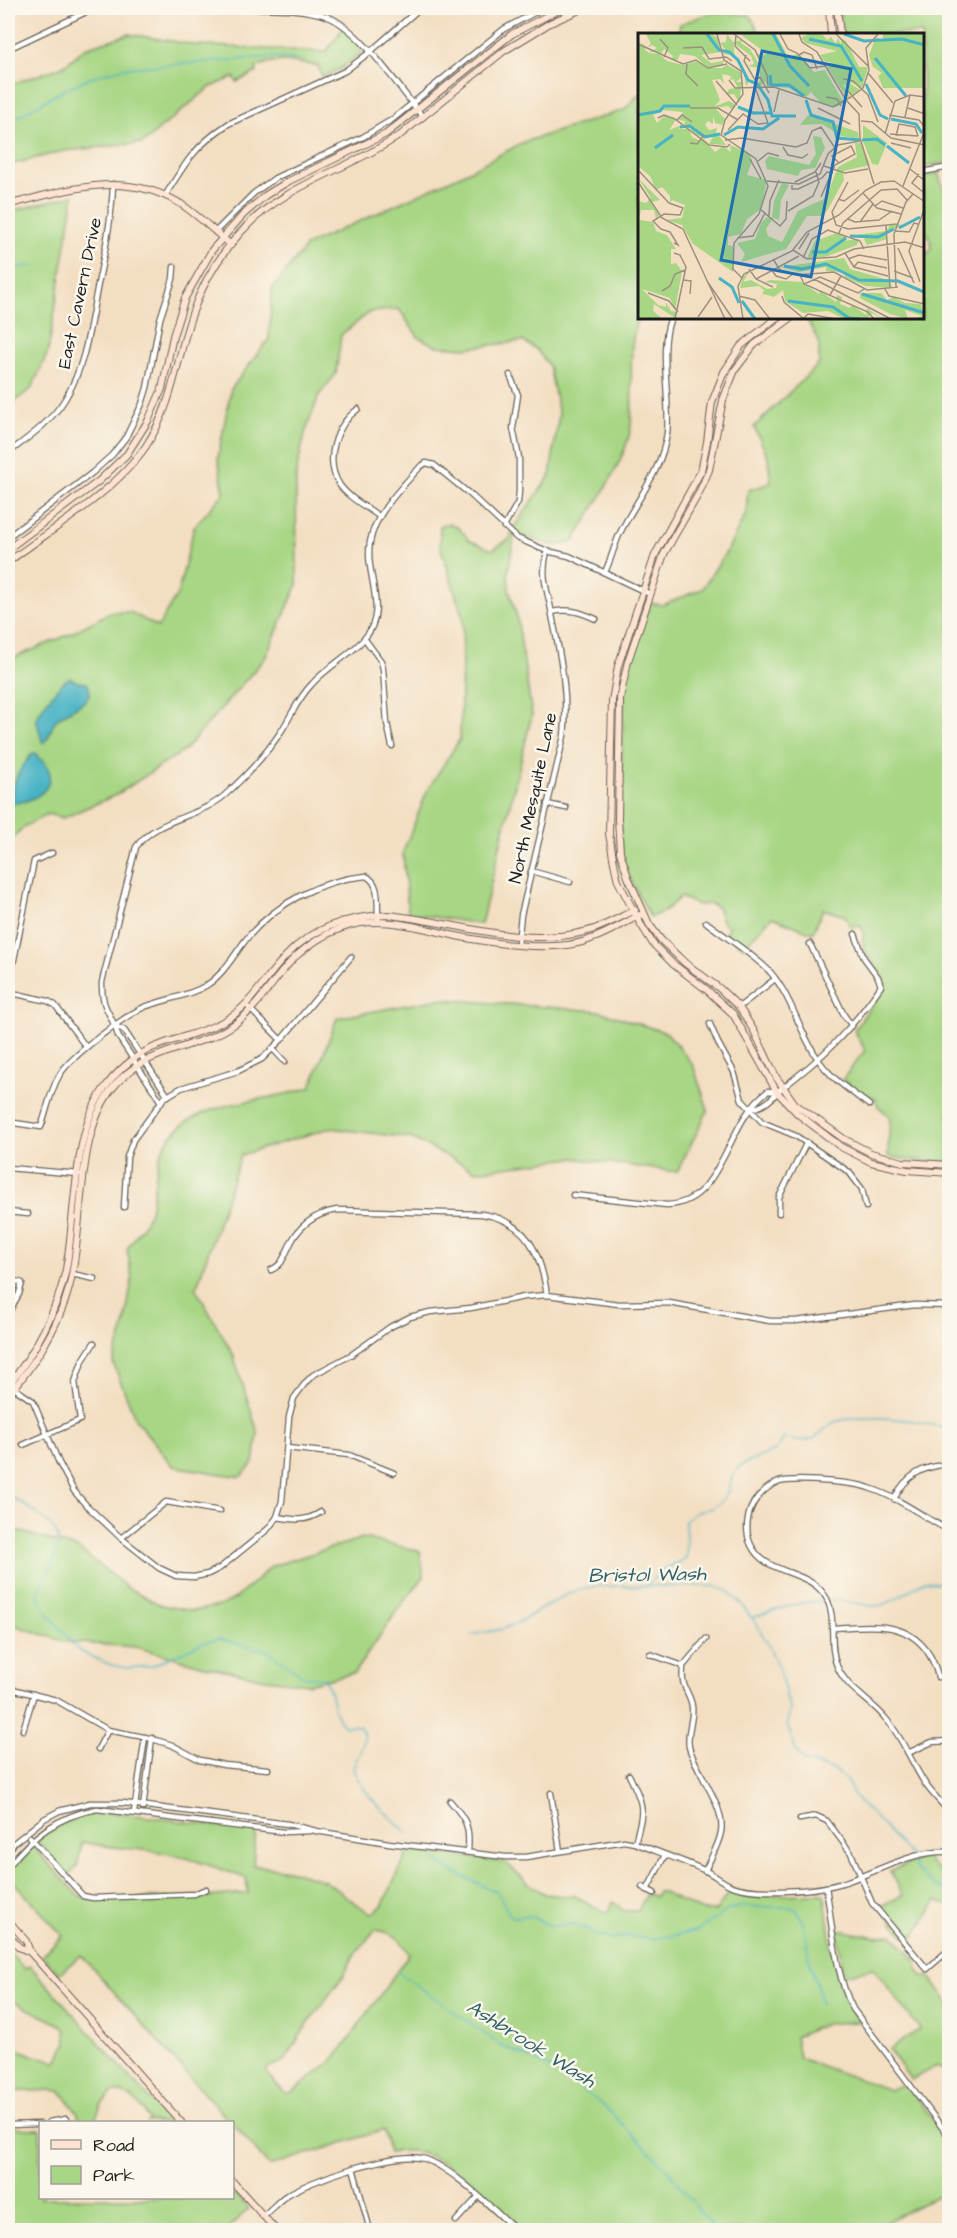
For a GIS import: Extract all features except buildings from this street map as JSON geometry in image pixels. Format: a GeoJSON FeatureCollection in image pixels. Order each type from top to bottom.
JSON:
{"type":"FeatureCollection","features":[{"type":"Feature","properties":{"kind":"street"},"geometry":{"type":"LineString","coordinates":[[8,49],[99,8]]}},
{"type":"Feature","properties":{"kind":"street"},"geometry":{"type":"LineString","coordinates":[[243,8],[324,15],[341,22],[370,52],[423,117]]}},
{"type":"Feature","properties":{"kind":"street"},"geometry":{"type":"LineString","coordinates":[[165,196],[187,159],[216,131],[332,77],[370,52],[420,8]]}},
{"type":"Feature","properties":{"kind":"street"},"geometry":{"type":"LineString","coordinates":[[215,232],[237,209],[275,177],[363,137],[413,104],[504,29],[543,8]]}},
{"type":"Feature","properties":{"kind":"street"},"geometry":{"type":"LineString","coordinates":[[8,549],[99,481],[127,454],[148,421],[162,389],[173,336],[185,298],[201,267],[222,237],[266,195],[289,181],[386,134],[418,111],[512,34],[562,8]]}},
{"type":"Feature","properties":{"kind":"street"},"geometry":{"type":"LineString","coordinates":[[8,562],[104,491],[146,446],[171,395],[184,340],[196,303],[208,277],[240,233],[272,204],[309,182],[382,147],[518,41],[584,8]]}},
{"type":"Feature","properties":{"kind":"street"},"geometry":{"type":"LineString","coordinates":[[829,8],[831,33]]}},
{"type":"Feature","properties":{"kind":"street"},"geometry":{"type":"LineString","coordinates":[[837,8],[840,33]]}},
{"type":"Feature","properties":{"kind":"street"},"geometry":{"type":"LineString","coordinates":[[924,172],[950,167]]}},
{"type":"Feature","properties":{"kind":"street"},"geometry":{"type":"LineString","coordinates":[[8,204],[76,188],[113,184],[142,188],[165,196],[192,212],[231,245]]}},
{"type":"Feature","properties":{"kind":"street","name":"East Cavern Drive"},"geometry":{"type":"LineString","coordinates":[[8,453],[45,423],[63,402],[76,378],[86,348],[110,223],[113,184]]}},
{"type":"Feature","properties":{"kind":"street"},"geometry":{"type":"LineString","coordinates":[[8,537],[92,473],[112,455],[126,436],[142,405],[147,388],[160,319],[173,279],[174,267]]}},
{"type":"Feature","properties":{"kind":"street"},"geometry":{"type":"LineString","coordinates":[[605,572],[620,535],[657,468],[668,432],[667,334],[670,320]]}},
{"type":"Feature","properties":{"kind":"street"},"geometry":{"type":"LineString","coordinates":[[774,320],[741,346],[724,372],[712,402],[701,471],[655,555],[618,666],[613,686],[611,711],[609,834],[611,850],[618,881],[639,912],[661,940],[685,963],[719,988],[739,1007],[780,1090],[795,1104],[859,1148],[887,1159],[903,1162],[950,1165]]}},
{"type":"Feature","properties":{"kind":"street"},"geometry":{"type":"LineString","coordinates":[[788,320],[754,345],[735,369],[723,400],[710,470],[668,546],[628,661],[620,698],[619,839],[624,868],[639,912],[661,953],[734,1014],[780,1090],[798,1114],[841,1147],[864,1159],[907,1170],[950,1173]]}},
{"type":"Feature","properties":{"kind":"street"},"geometry":{"type":"LineString","coordinates":[[504,527],[518,502],[519,491],[519,458],[513,428],[518,395],[510,375]]}},
{"type":"Feature","properties":{"kind":"street"},"geometry":{"type":"LineString","coordinates":[[358,410],[343,422],[332,454],[333,469],[345,491],[380,517]]}},
{"type":"Feature","properties":{"kind":"street"},"geometry":{"type":"LineString","coordinates":[[168,1096],[118,1036],[103,1005],[102,982],[136,847],[143,837],[152,831],[198,812],[225,795],[281,731],[312,683],[364,638],[375,617],[377,604],[369,550],[374,529],[380,517],[404,485],[426,463],[434,465],[455,481],[517,538],[547,551],[569,556],[650,594]]}},
{"type":"Feature","properties":{"kind":"street","name":"North Mesquite Lane"},"geometry":{"type":"LineString","coordinates":[[519,940],[521,915],[564,736],[567,711],[552,612],[544,584],[544,563],[547,551]]}},
{"type":"Feature","properties":{"kind":"street"},"geometry":{"type":"LineString","coordinates":[[552,612],[565,609],[578,611],[596,619]]}},
{"type":"Feature","properties":{"kind":"street"},"geometry":{"type":"LineString","coordinates":[[364,638],[381,661],[387,723],[392,746]]}},
{"type":"Feature","properties":{"kind":"street"},"geometry":{"type":"LineString","coordinates":[[547,804],[566,808]]}},
{"type":"Feature","properties":{"kind":"street"},"geometry":{"type":"LineString","coordinates":[[52,853],[34,861],[8,990],[55,1005],[86,1047]]}},
{"type":"Feature","properties":{"kind":"street"},"geometry":{"type":"LineString","coordinates":[[531,871],[570,882]]}},
{"type":"Feature","properties":{"kind":"street"},"geometry":{"type":"LineString","coordinates":[[8,1122],[41,1127],[59,1076],[71,1059],[139,1009],[194,991],[208,984],[222,971],[263,921],[285,904],[319,886],[337,880],[369,877],[376,888],[378,919]]}},
{"type":"Feature","properties":{"kind":"street"},"geometry":{"type":"LineString","coordinates":[[9,1384],[36,1358],[57,1323],[72,1274],[84,1133],[95,1103],[119,1071],[139,1061],[158,1046],[217,1025],[248,1007],[285,956],[309,936],[343,920],[404,916],[554,945],[581,942],[639,912]]}},
{"type":"Feature","properties":{"kind":"street"},"geometry":{"type":"LineString","coordinates":[[706,922],[770,972],[819,1061],[835,1079],[869,1105]]}},
{"type":"Feature","properties":{"kind":"street"},"geometry":{"type":"LineString","coordinates":[[751,1109],[766,1103],[819,1061],[852,1026],[881,986],[878,977],[864,958],[855,934]]}},
{"type":"Feature","properties":{"kind":"street"},"geometry":{"type":"LineString","coordinates":[[810,944],[844,1016],[852,1026]]}},
{"type":"Feature","properties":{"kind":"street"},"geometry":{"type":"LineString","coordinates":[[124,1207],[127,1156],[133,1140],[161,1102],[181,1088],[238,1071],[262,1059],[281,1040],[351,957]]}},
{"type":"Feature","properties":{"kind":"street"},"geometry":{"type":"LineString","coordinates":[[739,1007],[775,979]]}},
{"type":"Feature","properties":{"kind":"street"},"geometry":{"type":"LineString","coordinates":[[248,1007],[281,1040]]}},
{"type":"Feature","properties":{"kind":"street"},"geometry":{"type":"LineString","coordinates":[[710,1024],[734,1072],[742,1100],[762,1122],[807,1142],[849,1172],[862,1189],[866,1207]]}},
{"type":"Feature","properties":{"kind":"street"},"geometry":{"type":"LineString","coordinates":[[273,1049],[285,1062]]}},
{"type":"Feature","properties":{"kind":"street"},"geometry":{"type":"LineString","coordinates":[[139,1061],[161,1102]]}},
{"type":"Feature","properties":{"kind":"street"},"geometry":{"type":"LineString","coordinates":[[573,1195],[667,1205],[686,1203],[701,1193],[711,1181],[730,1141],[754,1102],[768,1091],[780,1090]]}},
{"type":"Feature","properties":{"kind":"street"},"geometry":{"type":"LineString","coordinates":[[762,1096],[766,1103]]}},
{"type":"Feature","properties":{"kind":"street"},"geometry":{"type":"LineString","coordinates":[[779,1213],[779,1197],[807,1142]]}},
{"type":"Feature","properties":{"kind":"street"},"geometry":{"type":"LineString","coordinates":[[8,1168],[81,1174]]}},
{"type":"Feature","properties":{"kind":"street"},"geometry":{"type":"LineString","coordinates":[[8,1396],[9,1384],[28,1356],[49,1317],[62,1286],[81,1174]]}},
{"type":"Feature","properties":{"kind":"street"},"geometry":{"type":"LineString","coordinates":[[271,1270],[283,1262],[291,1241],[304,1225],[318,1215],[328,1212],[338,1210],[482,1214],[503,1220],[530,1241],[543,1270],[547,1295]]}},
{"type":"Feature","properties":{"kind":"street"},"geometry":{"type":"LineString","coordinates":[[8,1212],[28,1214]]}},
{"type":"Feature","properties":{"kind":"street"},"geometry":{"type":"LineString","coordinates":[[72,1274],[95,1279]]}},
{"type":"Feature","properties":{"kind":"street"},"geometry":{"type":"LineString","coordinates":[[8,1279],[22,1283],[20,1294],[8,1314]]}},
{"type":"Feature","properties":{"kind":"street"},"geometry":{"type":"LineString","coordinates":[[9,1384],[33,1401],[74,1491],[121,1538],[167,1573],[194,1577],[220,1568],[268,1529],[277,1517],[282,1501],[289,1417],[294,1398],[306,1382],[313,1375],[367,1345],[390,1327],[420,1314],[547,1295],[619,1305],[669,1303],[770,1321],[796,1321],[915,1305],[950,1306]]}},
{"type":"Feature","properties":{"kind":"street"},"geometry":{"type":"LineString","coordinates":[[23,1445],[80,1420],[75,1382],[82,1362],[94,1343]]}},
{"type":"Feature","properties":{"kind":"street"},"geometry":{"type":"LineString","coordinates":[[287,1448],[349,1455],[394,1473]]}},
{"type":"Feature","properties":{"kind":"street"},"geometry":{"type":"LineString","coordinates":[[894,1499],[904,1482],[915,1473],[950,1464]]}},
{"type":"Feature","properties":{"kind":"street"},"geometry":{"type":"LineString","coordinates":[[950,1531],[869,1487],[787,1481],[772,1485],[754,1502],[747,1522],[749,1540],[756,1553],[773,1567],[815,1585],[826,1598],[829,1604],[835,1660],[843,1678],[856,1693],[888,1720],[931,1792],[950,1813]]}},
{"type":"Feature","properties":{"kind":"street"},"geometry":{"type":"LineString","coordinates":[[121,1538],[166,1502],[220,1511]]}},
{"type":"Feature","properties":{"kind":"street"},"geometry":{"type":"LineString","coordinates":[[277,1517],[299,1521],[312,1518],[321,1512]]}},
{"type":"Feature","properties":{"kind":"street"},"geometry":{"type":"LineString","coordinates":[[832,1628],[882,1626],[906,1632],[922,1644],[934,1661],[938,1677]]}},
{"type":"Feature","properties":{"kind":"street"},"geometry":{"type":"LineString","coordinates":[[705,1871],[722,1833],[721,1821],[719,1810],[694,1761],[689,1745],[688,1734],[692,1705],[683,1680],[683,1666],[706,1639]]}},
{"type":"Feature","properties":{"kind":"street"},"geometry":{"type":"LineString","coordinates":[[650,1654],[683,1666]]}},
{"type":"Feature","properties":{"kind":"street"},"geometry":{"type":"LineString","coordinates":[[8,1688],[56,1700],[108,1730],[152,1738],[172,1745],[200,1760],[224,1765],[268,1769]]}},
{"type":"Feature","properties":{"kind":"street"},"geometry":{"type":"LineString","coordinates":[[23,1730],[34,1694]]}},
{"type":"Feature","properties":{"kind":"street"},"geometry":{"type":"LineString","coordinates":[[98,1749],[108,1730]]}},
{"type":"Feature","properties":{"kind":"street"},"geometry":{"type":"LineString","coordinates":[[134,1812],[145,1737]]}},
{"type":"Feature","properties":{"kind":"street"},"geometry":{"type":"LineString","coordinates":[[143,1814],[152,1738]]}},
{"type":"Feature","properties":{"kind":"street"},"geometry":{"type":"LineString","coordinates":[[908,1754],[932,1742],[950,1741]]}},
{"type":"Feature","properties":{"kind":"street"},"geometry":{"type":"LineString","coordinates":[[629,1775],[641,1798],[643,1808],[635,1843]]}},
{"type":"Feature","properties":{"kind":"street"},"geometry":{"type":"LineString","coordinates":[[551,1793],[560,1851]]}},
{"type":"Feature","properties":{"kind":"street"},"geometry":{"type":"LineString","coordinates":[[450,1801],[467,1822],[468,1852]]}},
{"type":"Feature","properties":{"kind":"street"},"geometry":{"type":"LineString","coordinates":[[8,1852],[14,1843],[52,1815],[75,1805],[110,1802],[288,1824],[389,1843],[526,1857],[615,1841],[635,1843],[705,1871],[730,1885],[759,1891],[826,1887],[862,1877],[918,1854],[935,1851],[950,1852]]}},
{"type":"Feature","properties":{"kind":"street"},"geometry":{"type":"LineString","coordinates":[[8,1867],[32,1839],[58,1821],[86,1812],[108,1809],[284,1832],[316,1831]]}},
{"type":"Feature","properties":{"kind":"street"},"geometry":{"type":"LineString","coordinates":[[800,1818],[816,1816],[827,1821],[851,1853],[872,1903],[927,1969],[950,1949]]}},
{"type":"Feature","properties":{"kind":"street"},"geometry":{"type":"LineString","coordinates":[[26,1833],[83,1896],[93,1898],[194,1894],[206,1889]]}},
{"type":"Feature","properties":{"kind":"street"},"geometry":{"type":"LineString","coordinates":[[654,1893],[645,1888],[665,1855]]}},
{"type":"Feature","properties":{"kind":"street"},"geometry":{"type":"LineString","coordinates":[[826,1887],[839,1975],[845,1994],[853,2009],[950,2138]]}},
{"type":"Feature","properties":{"kind":"street"},"geometry":{"type":"LineString","coordinates":[[8,1920],[26,1941],[30,1952],[181,2121]]}},
{"type":"Feature","properties":{"kind":"street"},"geometry":{"type":"LineString","coordinates":[[8,1934],[19,1947],[30,1952]]}},
{"type":"Feature","properties":{"kind":"street"},"geometry":{"type":"LineString","coordinates":[[55,2121],[66,2119]]}},
{"type":"Feature","properties":{"kind":"street"},"geometry":{"type":"LineString","coordinates":[[8,2125],[39,2124]]}},
{"type":"Feature","properties":{"kind":"street"},"geometry":{"type":"LineString","coordinates":[[263,2216],[284,2197],[303,2187],[353,2168],[402,2158],[423,2159],[444,2169],[516,2230]]}},
{"type":"Feature","properties":{"kind":"street"},"geometry":{"type":"LineString","coordinates":[[353,2168],[370,2230]]}},
{"type":"Feature","properties":{"kind":"street"},"geometry":{"type":"LineString","coordinates":[[234,2183],[276,2230]]}},
{"type":"Feature","properties":{"kind":"street"},"geometry":{"type":"LineString","coordinates":[[456,2221],[478,2197]]}},
{"type":"Feature","properties":{"kind":"green space"},"geometry":{"type":"Polygon","coordinates":[[[839,8],[949,8],[949,162],[924,167],[924,33],[842,33],[839,8]]]}},
{"type":"Feature","properties":{"kind":"green space"},"geometry":{"type":"Polygon","coordinates":[[[714,12],[750,15],[759,33],[678,33],[680,24],[714,12]]]}},
{"type":"Feature","properties":{"kind":"green space"},"geometry":{"type":"Polygon","coordinates":[[[343,28],[359,44],[362,52],[340,69],[322,77],[318,66],[286,61],[270,62],[256,68],[257,72],[237,82],[234,77],[209,88],[143,143],[64,151],[8,165],[8,85],[65,65],[85,48],[129,34],[195,45],[326,52],[343,28]]]}},
{"type":"Feature","properties":{"kind":"green space"},"geometry":{"type":"Polygon","coordinates":[[[638,95],[638,317],[632,355],[631,425],[616,468],[574,541],[551,545],[515,532],[508,573],[509,589],[517,617],[532,715],[481,924],[408,913],[403,852],[428,789],[460,739],[463,618],[440,545],[440,526],[449,523],[460,529],[469,540],[492,550],[510,539],[512,530],[550,476],[559,414],[549,366],[536,349],[523,341],[466,348],[436,346],[418,337],[399,309],[370,312],[341,335],[336,374],[319,395],[305,433],[296,474],[297,586],[265,658],[185,750],[116,795],[63,818],[48,814],[25,826],[8,843],[8,660],[68,635],[111,612],[130,612],[158,627],[178,593],[194,527],[224,493],[218,458],[231,389],[269,339],[272,289],[307,245],[463,174],[524,142],[624,110],[638,95]]]}},
{"type":"Feature","properties":{"kind":"green space"},"geometry":{"type":"Polygon","coordinates":[[[938,173],[950,206],[949,1162],[908,1160],[888,1156],[890,1117],[878,1106],[875,1098],[862,1093],[842,1080],[865,1050],[854,1030],[883,989],[881,974],[864,948],[864,933],[860,925],[850,926],[845,916],[823,909],[813,933],[772,917],[743,947],[725,933],[729,927],[723,923],[717,907],[711,904],[699,905],[680,897],[665,911],[650,917],[623,860],[620,833],[624,682],[649,603],[663,605],[702,589],[727,551],[746,513],[748,490],[771,483],[768,457],[754,427],[819,364],[819,342],[807,320],[924,320],[924,256],[932,249],[930,238],[924,229],[924,176],[938,173]]]}},
{"type":"Feature","properties":{"kind":"green space"},"geometry":{"type":"Polygon","coordinates":[[[74,195],[48,352],[32,388],[8,407],[8,212],[74,195]]]}},
{"type":"Feature","properties":{"kind":"green space"},"geometry":{"type":"Polygon","coordinates":[[[440,999],[599,1011],[667,1033],[693,1065],[708,1110],[677,1172],[572,1158],[476,1171],[411,1138],[330,1128],[241,1155],[196,1289],[233,1354],[258,1433],[254,1463],[240,1477],[173,1466],[136,1420],[113,1363],[125,1323],[132,1278],[127,1249],[148,1215],[158,1162],[170,1137],[185,1123],[204,1113],[225,1106],[311,1087],[337,1018],[440,999]]]}},
{"type":"Feature","properties":{"kind":"green space"},"geometry":{"type":"Polygon","coordinates":[[[8,1528],[79,1549],[128,1588],[161,1605],[192,1611],[220,1606],[236,1598],[272,1566],[363,1538],[420,1551],[424,1577],[404,1601],[354,1673],[308,1684],[266,1679],[201,1665],[136,1647],[66,1642],[8,1623],[8,1528]]]}},
{"type":"Feature","properties":{"kind":"green space"},"geometry":{"type":"Polygon","coordinates":[[[100,1812],[256,1831],[253,1865],[288,1870],[325,1881],[371,1914],[382,1906],[409,1850],[505,1862],[533,1887],[545,1894],[571,1897],[573,1895],[607,1913],[613,1902],[624,1911],[638,1911],[647,1893],[655,1897],[658,1891],[703,1911],[716,1911],[731,1889],[755,1895],[823,1894],[838,1978],[850,2008],[859,2022],[828,2023],[795,2037],[799,2058],[889,2090],[905,2083],[949,2141],[949,2197],[939,2195],[870,2230],[674,2230],[669,2224],[668,2230],[523,2230],[471,2183],[442,2162],[412,2151],[389,2153],[384,2130],[269,2166],[234,2124],[234,2121],[229,2121],[81,1955],[59,1974],[42,1955],[63,1936],[8,1876],[8,1870],[31,1844],[78,1895],[87,1899],[208,1897],[248,1893],[246,1878],[170,1854],[82,1842],[77,1867],[68,1875],[38,1842],[39,1835],[68,1821],[100,1812]],[[375,1930],[354,1955],[344,1975],[306,2026],[285,2061],[269,2067],[267,2074],[285,2093],[292,2092],[331,2062],[341,2051],[409,1954],[403,1944],[392,1934],[375,1930]]]}},
{"type":"Feature","properties":{"kind":"green space"},"geometry":{"type":"Polygon","coordinates":[[[925,1857],[949,1881],[949,1906],[937,1900],[910,1943],[880,1907],[903,1895],[890,1871],[925,1857]]]}},
{"type":"Feature","properties":{"kind":"green space"},"geometry":{"type":"Polygon","coordinates":[[[837,1930],[877,1937],[892,1934],[915,1959],[919,1972],[924,1977],[930,1977],[949,2003],[949,2071],[936,2066],[911,2080],[889,2050],[920,2029],[873,1968],[843,1975],[837,1930]]]}},
{"type":"Feature","properties":{"kind":"green space"},"geometry":{"type":"Polygon","coordinates":[[[8,1951],[25,1969],[30,1966],[170,2121],[148,2121],[143,2109],[135,2100],[119,2092],[113,2092],[101,2105],[94,2121],[79,2121],[78,2114],[61,2091],[8,2090],[8,2047],[17,2048],[56,2063],[67,2043],[66,2030],[63,2026],[12,2001],[8,1996],[8,1951]]]}},
{"type":"Feature","properties":{"kind":"green space"},"geometry":{"type":"Polygon","coordinates":[[[8,2128],[39,2129],[39,2199],[234,2199],[234,2192],[249,2209],[225,2230],[121,2227],[110,2230],[8,2230],[8,2128]]]}},
{"type":"Feature","properties":{"kind":"water"},"geometry":{"type":"Polygon","coordinates":[[[70,678],[77,682],[87,683],[90,690],[88,696],[58,718],[43,743],[38,716],[56,690],[70,678]]]}},
{"type":"Feature","properties":{"kind":"water"},"geometry":{"type":"Polygon","coordinates":[[[36,753],[39,759],[44,761],[50,773],[49,783],[35,797],[8,804],[19,772],[32,754],[36,753]]]}},
{"type":"Feature","properties":{"kind":"waterway"},"geometry":{"type":"LineString","coordinates":[[8,123],[77,83],[124,68],[273,57],[300,60]]}},
{"type":"Feature","properties":{"kind":"waterway"},"geometry":{"type":"LineString","coordinates":[[8,269],[37,265]]}},
{"type":"Feature","properties":{"kind":"waterway"},"geometry":{"type":"LineString","coordinates":[[646,1587],[661,1571],[686,1558],[685,1520],[721,1502],[728,1491],[733,1474],[740,1466],[776,1450],[784,1438],[798,1441],[813,1439],[834,1422],[851,1418],[885,1418],[947,1428],[950,1426]]}},
{"type":"Feature","properties":{"kind":"waterway"},"geometry":{"type":"LineString","coordinates":[[8,1495],[43,1519],[58,1537],[55,1557],[38,1594],[47,1612],[79,1651],[111,1665],[127,1668],[151,1666],[200,1644],[218,1639],[268,1651],[305,1677],[324,1678],[340,1721],[344,1726],[359,1726],[364,1737],[353,1769],[357,1778],[377,1804],[408,1833]]}},
{"type":"Feature","properties":{"kind":"waterway"},"geometry":{"type":"LineString","coordinates":[[830,1600],[880,1606],[925,1581],[950,1588]]}},
{"type":"Feature","properties":{"kind":"waterway","name":"Bristol Wash"},"geometry":{"type":"LineString","coordinates":[[471,1635],[503,1629],[571,1592],[597,1586],[714,1586],[728,1591],[758,1626],[779,1669],[790,1710],[787,1724],[796,1751],[804,1761],[836,1771],[845,1779],[859,1803],[911,1856],[916,1869],[936,1887],[950,1891]]}},
{"type":"Feature","properties":{"kind":"waterway"},"geometry":{"type":"LineString","coordinates":[[752,1618],[797,1604],[826,1601]]}},
{"type":"Feature","properties":{"kind":"waterway"},"geometry":{"type":"LineString","coordinates":[[432,1859],[457,1874],[495,1891],[513,1917],[530,1916],[551,1926],[574,1924],[587,1929],[596,1936],[611,1939],[628,1936],[651,1939],[683,1934],[699,1930],[728,1910],[739,1907],[796,1909],[803,1922],[810,1964],[821,2005]]}},
{"type":"Feature","properties":{"kind":"waterway","name":"Ashbrook Wash"},"geometry":{"type":"LineString","coordinates":[[397,1971],[499,2044],[555,2070],[604,2106],[668,2170],[714,2230]]}}]}
